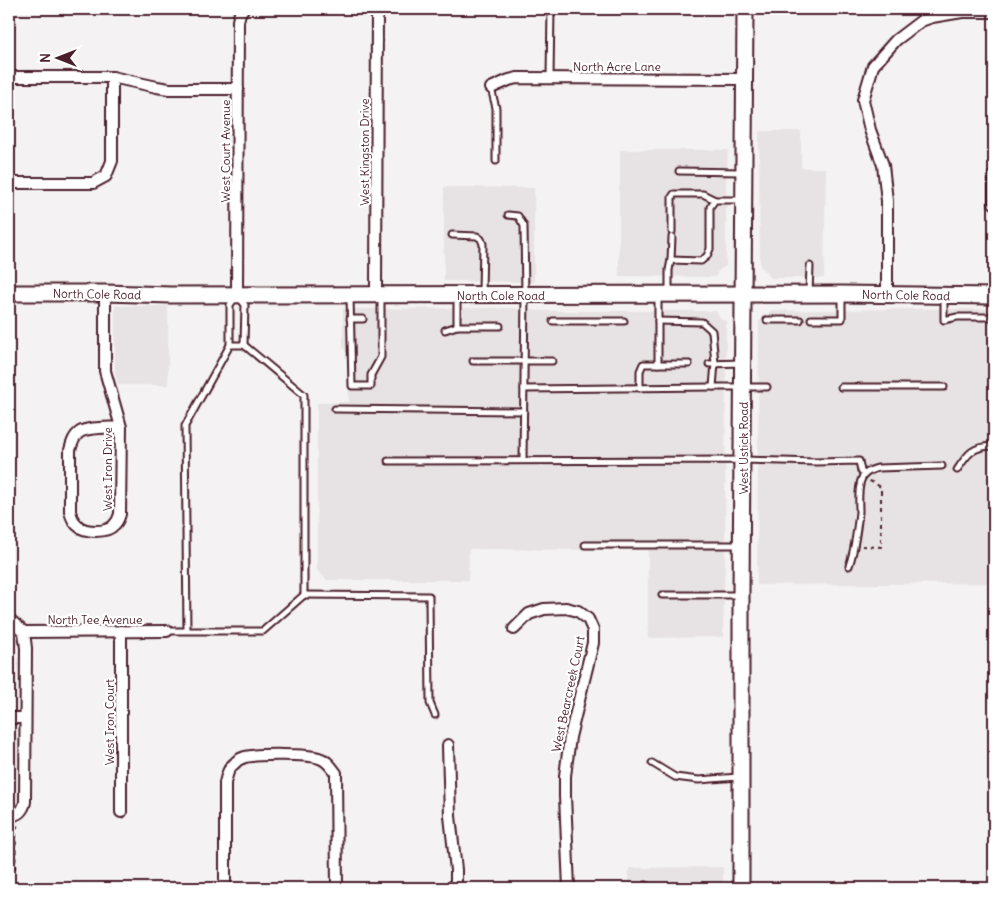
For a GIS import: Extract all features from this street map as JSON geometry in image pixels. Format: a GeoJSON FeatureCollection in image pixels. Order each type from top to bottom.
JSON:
{"type":"FeatureCollection","features":[{"type":"Feature","properties":{"kind":"main road","name":"West Ustick Road"},"geometry":{"type":"LineString","coordinates":[[741,888],[745,9]]}},
{"type":"Feature","properties":{"kind":"main road","name":"North Cole Road"},"geometry":{"type":"LineString","coordinates":[[9,293],[171,295],[887,294],[994,296]]}},
{"type":"Feature","properties":{"kind":"street","name":"West Court Avenue"},"geometry":{"type":"LineString","coordinates":[[237,295],[238,21],[243,9]]}},
{"type":"Feature","properties":{"kind":"street","name":"West Kingston Drive"},"geometry":{"type":"LineString","coordinates":[[377,9],[378,295]]}},
{"type":"Feature","properties":{"kind":"street"},"geometry":{"type":"LineString","coordinates":[[887,294],[887,201],[883,165],[870,130],[863,100],[874,66],[896,40],[932,13],[994,12]]}},
{"type":"Feature","properties":{"kind":"street"},"geometry":{"type":"LineString","coordinates":[[9,77],[112,77],[169,89],[238,89]]}},
{"type":"Feature","properties":{"kind":"street"},"geometry":{"type":"LineString","coordinates":[[9,183],[93,183],[106,176],[112,161],[112,77]]}},
{"type":"Feature","properties":{"kind":"street","name":"North Acre Lane"},"geometry":{"type":"LineString","coordinates":[[491,88],[517,78],[745,79]]}},
{"type":"Feature","properties":{"kind":"street"},"geometry":{"type":"LineString","coordinates":[[994,176],[994,203]]}},
{"type":"Feature","properties":{"kind":"street","name":"West Iron Drive"},"geometry":{"type":"LineString","coordinates":[[105,293],[105,371],[120,427],[120,514],[114,525],[103,530],[88,530],[77,526],[72,519],[70,511],[70,450],[72,440],[78,433],[85,430],[120,427]]}},
{"type":"Feature","properties":{"kind":"street","name":"West Bearcreek Court"},"geometry":{"type":"LineString","coordinates":[[514,629],[529,614],[544,609],[566,608],[578,611],[588,619],[593,630],[593,643],[570,737],[565,776],[564,796],[569,888]]}},
{"type":"Feature","properties":{"kind":"street"},"geometry":{"type":"LineString","coordinates":[[9,619],[24,632],[26,648],[25,802],[24,808],[20,813],[15,816],[9,816]]}},
{"type":"Feature","properties":{"kind":"street","name":"North Tee Avenue"},"geometry":{"type":"LineString","coordinates":[[24,632],[167,631]]}},
{"type":"Feature","properties":{"kind":"street","name":"West Iron Court"},"geometry":{"type":"LineString","coordinates":[[121,632],[121,812]]}},
{"type":"Feature","properties":{"kind":"street"},"geometry":{"type":"LineString","coordinates":[[9,718],[25,718]]}},
{"type":"Feature","properties":{"kind":"street"},"geometry":{"type":"LineString","coordinates":[[448,745],[450,816],[456,888]]}},
{"type":"Feature","properties":{"kind":"street"},"geometry":{"type":"LineString","coordinates":[[225,888],[225,783],[227,772],[234,763],[243,757],[269,756],[309,756],[320,758],[330,764],[336,774],[337,888]]}},
{"type":"Feature","properties":{"kind":"lane"},"geometry":{"type":"LineString","coordinates":[[550,78],[551,9]]}},
{"type":"Feature","properties":{"kind":"lane"},"geometry":{"type":"LineString","coordinates":[[491,88],[496,108],[496,161]]}},
{"type":"Feature","properties":{"kind":"lane"},"geometry":{"type":"LineString","coordinates":[[679,171],[744,172]]}},
{"type":"Feature","properties":{"kind":"lane"},"geometry":{"type":"LineString","coordinates":[[658,364],[658,321],[671,260],[672,197],[674,194],[703,194],[715,200],[744,200]]}},
{"type":"Feature","properties":{"kind":"lane"},"geometry":{"type":"LineString","coordinates":[[671,260],[701,261],[707,256],[710,250],[710,207],[715,200]]}},
{"type":"Feature","properties":{"kind":"lane"},"geometry":{"type":"LineString","coordinates":[[508,215],[518,216],[524,226],[524,460]]}},
{"type":"Feature","properties":{"kind":"lane"},"geometry":{"type":"LineString","coordinates":[[452,236],[477,236],[481,239],[483,244],[482,295]]}},
{"type":"Feature","properties":{"kind":"lane"},"geometry":{"type":"LineString","coordinates":[[809,294],[810,266]]}},
{"type":"Feature","properties":{"kind":"lane"},"geometry":{"type":"LineString","coordinates":[[811,319],[842,319],[842,294]]}},
{"type":"Feature","properties":{"kind":"lane"},"geometry":{"type":"LineString","coordinates":[[187,631],[185,426],[230,345],[230,305],[237,295],[245,305],[244,345]]}},
{"type":"Feature","properties":{"kind":"lane"},"geometry":{"type":"LineString","coordinates":[[350,295],[352,386],[371,386],[371,375],[381,357],[381,319],[378,295]]}},
{"type":"Feature","properties":{"kind":"lane"},"geometry":{"type":"LineString","coordinates":[[457,326],[458,295]]}},
{"type":"Feature","properties":{"kind":"lane"},"geometry":{"type":"LineString","coordinates":[[944,295],[944,320],[956,317],[994,317]]}},
{"type":"Feature","properties":{"kind":"lane"},"geometry":{"type":"LineString","coordinates":[[350,319],[363,319]]}},
{"type":"Feature","properties":{"kind":"lane"},"geometry":{"type":"LineString","coordinates":[[373,319],[381,319]]}},
{"type":"Feature","properties":{"kind":"lane"},"geometry":{"type":"LineString","coordinates":[[767,320],[800,320]]}},
{"type":"Feature","properties":{"kind":"lane"},"geometry":{"type":"LineString","coordinates":[[552,321],[624,321]]}},
{"type":"Feature","properties":{"kind":"lane"},"geometry":{"type":"LineString","coordinates":[[658,321],[702,322],[712,332],[713,388]]}},
{"type":"Feature","properties":{"kind":"lane"},"geometry":{"type":"LineString","coordinates":[[445,330],[457,326],[500,326]]}},
{"type":"Feature","properties":{"kind":"lane"},"geometry":{"type":"LineString","coordinates":[[230,345],[244,345],[304,395],[304,595]]}},
{"type":"Feature","properties":{"kind":"lane"},"geometry":{"type":"LineString","coordinates":[[473,361],[552,361]]}},
{"type":"Feature","properties":{"kind":"lane"},"geometry":{"type":"LineString","coordinates":[[712,363],[743,363]]}},
{"type":"Feature","properties":{"kind":"lane"},"geometry":{"type":"LineString","coordinates":[[640,388],[640,371],[643,364],[689,364]]}},
{"type":"Feature","properties":{"kind":"lane"},"geometry":{"type":"LineString","coordinates":[[524,389],[767,387]]}},
{"type":"Feature","properties":{"kind":"lane"},"geometry":{"type":"LineString","coordinates":[[841,387],[944,387]]}},
{"type":"Feature","properties":{"kind":"lane"},"geometry":{"type":"LineString","coordinates":[[335,410],[524,411]]}},
{"type":"Feature","properties":{"kind":"lane"},"geometry":{"type":"LineString","coordinates":[[958,470],[975,448],[994,446]]}},
{"type":"Feature","properties":{"kind":"lane"},"geometry":{"type":"LineString","coordinates":[[388,461],[859,461],[864,475]]}},
{"type":"Feature","properties":{"kind":"lane"},"geometry":{"type":"LineString","coordinates":[[848,566],[856,536],[860,484],[864,475],[872,469],[878,468],[942,466]]}},
{"type":"Feature","properties":{"kind":"lane"},"geometry":{"type":"LineString","coordinates":[[585,545],[742,545]]}},
{"type":"Feature","properties":{"kind":"lane"},"geometry":{"type":"LineString","coordinates":[[167,631],[264,630],[304,595],[429,596],[430,703],[435,715]]}},
{"type":"Feature","properties":{"kind":"lane"},"geometry":{"type":"LineString","coordinates":[[662,595],[741,595]]}},
{"type":"Feature","properties":{"kind":"lane"},"geometry":{"type":"LineString","coordinates":[[652,763],[675,778],[699,780],[741,777]]}},
{"type":"Feature","properties":{"kind":"path"},"geometry":{"type":"LineString","coordinates":[[859,546],[881,547],[881,487],[868,480]]}},
{"type":"Feature","properties":{"kind":"path"},"geometry":{"type":"LineString","coordinates":[[9,874],[15,870],[16,831]]}},
{"type":"Feature","properties":{"kind":"shaded area"},"geometry":{"type":"Polygon","coordinates":[[[759,131],[801,131],[801,168],[826,168],[824,278],[770,278],[767,272],[760,266],[759,131]]]}},
{"type":"Feature","properties":{"kind":"shaded area"},"geometry":{"type":"Polygon","coordinates":[[[620,150],[728,150],[726,266],[718,271],[715,277],[619,276],[620,150]]]}},
{"type":"Feature","properties":{"kind":"shaded area"},"geometry":{"type":"Polygon","coordinates":[[[444,187],[534,188],[534,282],[444,281],[444,187]]]}},
{"type":"Feature","properties":{"kind":"shaded area"},"geometry":{"type":"Polygon","coordinates":[[[115,306],[168,306],[168,385],[118,385],[115,372],[115,306]]]}},
{"type":"Feature","properties":{"kind":"shaded area"},"geometry":{"type":"Polygon","coordinates":[[[511,308],[540,311],[713,311],[717,312],[726,321],[723,637],[648,638],[648,550],[469,549],[468,580],[327,580],[317,570],[317,403],[349,402],[348,355],[343,348],[343,309],[511,308]]]}},
{"type":"Feature","properties":{"kind":"shaded area"},"geometry":{"type":"Polygon","coordinates":[[[994,309],[994,583],[757,585],[759,321],[768,316],[770,311],[994,309]]]}},
{"type":"Feature","properties":{"kind":"shaded area"},"geometry":{"type":"Polygon","coordinates":[[[723,867],[723,888],[629,888],[629,868],[723,867]]]}}]}
